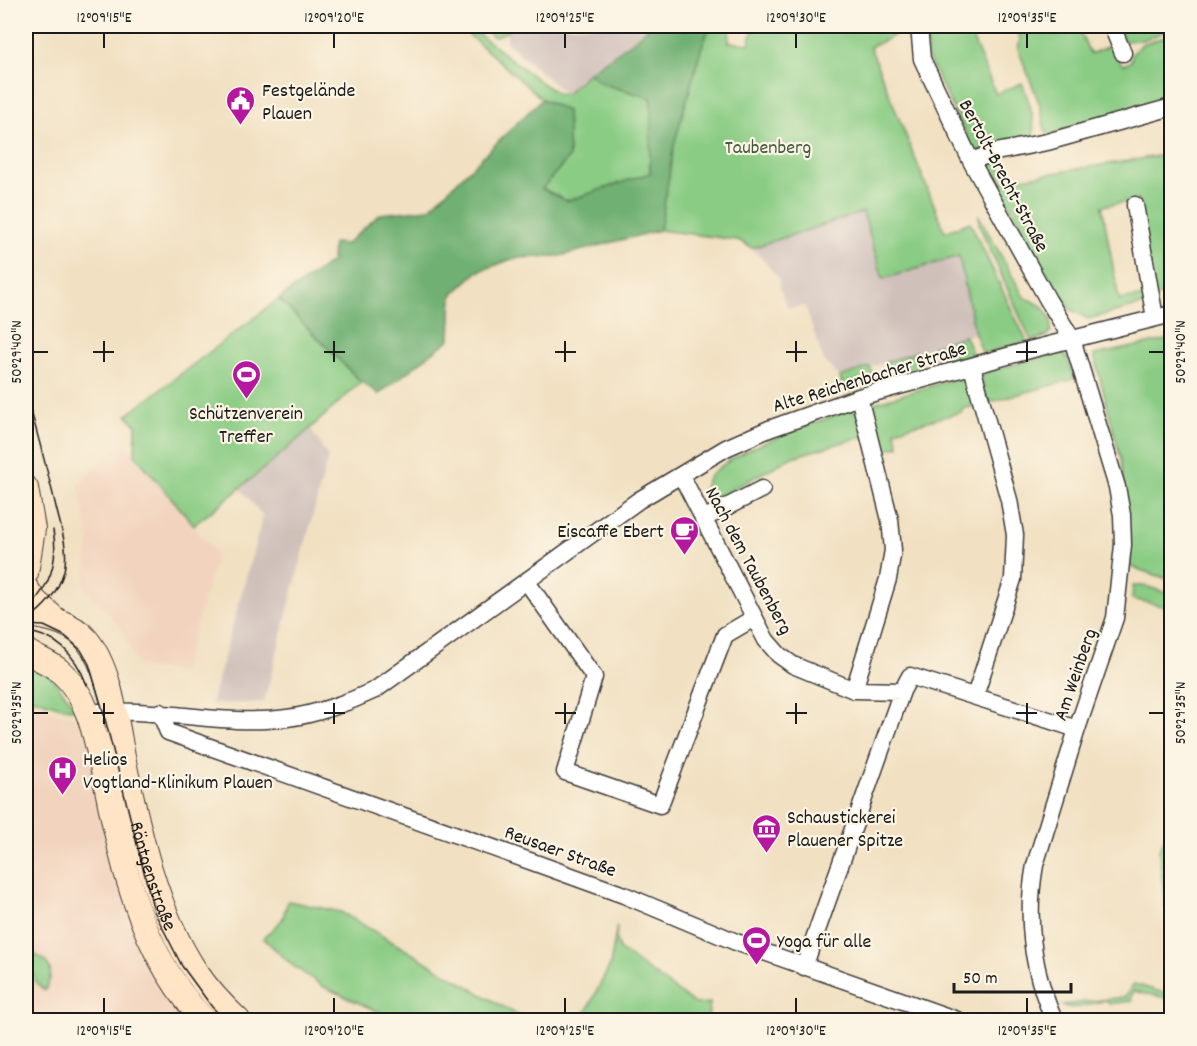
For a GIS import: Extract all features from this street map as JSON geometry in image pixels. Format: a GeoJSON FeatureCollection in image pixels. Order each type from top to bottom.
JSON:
{"type":"FeatureCollection","features":[{"type":"Feature","properties":{"kind":"street","name":"Bertolt-Brecht-Straße"},"geometry":{"type":"LineString","coordinates":[[919,26],[922,59],[971,161],[1072,339]]}},
{"type":"Feature","properties":{"kind":"street"},"geometry":{"type":"LineString","coordinates":[[1112,26],[1123,53]]}},
{"type":"Feature","properties":{"kind":"street"},"geometry":{"type":"LineString","coordinates":[[971,161],[996,152],[1047,142],[1172,107]]}},
{"type":"Feature","properties":{"kind":"street"},"geometry":{"type":"LineString","coordinates":[[1135,206],[1155,318]]}},
{"type":"Feature","properties":{"kind":"street","name":"Alte Reichenbacher Straße"},"geometry":{"type":"LineString","coordinates":[[89,713],[160,712],[225,720],[287,718],[347,703],[375,690],[630,507],[726,448],[769,429],[859,397],[1172,314]]}},
{"type":"Feature","properties":{"kind":"street","name":"Am Weinberg"},"geometry":{"type":"LineString","coordinates":[[1054,1020],[1039,981],[1032,950],[1032,887],[1035,865],[1077,729],[1115,618],[1123,545],[1122,515],[1117,487],[1072,339]]}},
{"type":"Feature","properties":{"kind":"street"},"geometry":{"type":"LineString","coordinates":[[972,367],[1009,500],[1015,535],[1013,579],[975,696]]}},
{"type":"Feature","properties":{"kind":"street"},"geometry":{"type":"LineString","coordinates":[[854,690],[888,579],[893,550],[890,520],[859,397]]}},
{"type":"Feature","properties":{"kind":"street","name":"Nach dem Taubenberg"},"geometry":{"type":"LineString","coordinates":[[681,475],[766,640],[778,655],[793,665],[854,690],[902,691],[910,676],[1077,729]]}},
{"type":"Feature","properties":{"kind":"street"},"geometry":{"type":"LineString","coordinates":[[703,519],[762,489]]}},
{"type":"Feature","properties":{"kind":"street"},"geometry":{"type":"LineString","coordinates":[[26,494],[33,529],[26,573]]}},
{"type":"Feature","properties":{"kind":"street"},"geometry":{"type":"LineString","coordinates":[[527,582],[594,677],[565,772],[660,805],[725,635],[754,618]]}},
{"type":"Feature","properties":{"kind":"street"},"geometry":{"type":"LineString","coordinates":[[26,588],[31,597],[56,620]]}},
{"type":"Feature","properties":{"kind":"street","name":"Röntgenstraße"},"geometry":{"type":"LineString","coordinates":[[26,615],[56,620],[86,639],[93,649],[104,672],[115,711],[136,815],[168,921],[197,974],[220,1003],[238,1020]]}},
{"type":"Feature","properties":{"kind":"street","name":"Röntgenstraße"},"geometry":{"type":"LineString","coordinates":[[28,654],[47,662],[61,672],[89,713],[126,872],[141,917],[157,954],[182,993],[204,1020]]}},
{"type":"Feature","properties":{"kind":"street"},"geometry":{"type":"LineString","coordinates":[[804,967],[902,691]]}},
{"type":"Feature","properties":{"kind":"street","name":"Reusaer Straße"},"geometry":{"type":"LineString","coordinates":[[160,712],[168,732],[603,888],[804,967],[957,1020]]}},
{"type":"Feature","properties":{"kind":"shaded area"},"geometry":{"type":"Polygon","coordinates":[[[508,26],[650,26],[632,42],[588,73],[566,94],[506,42],[508,26]]]}},
{"type":"Feature","properties":{"kind":"shaded area"},"geometry":{"type":"Polygon","coordinates":[[[863,212],[959,256],[975,333],[840,377],[824,361],[805,306],[788,308],[778,277],[752,248],[863,212]]]}},
{"type":"Feature","properties":{"kind":"shaded area"},"geometry":{"type":"Polygon","coordinates":[[[311,429],[328,457],[264,702],[211,704],[263,516],[241,489],[311,429]]]}},
{"type":"Feature","properties":{"kind":"shaded area"},"geometry":{"type":"Polygon","coordinates":[[[124,442],[217,554],[182,672],[138,667],[118,623],[84,586],[89,541],[78,484],[124,442]]]}},
{"type":"Feature","properties":{"kind":"shaded area","name":"Helios Vogtland-Klinikum Plauen"},"geometry":{"type":"Polygon","coordinates":[[[26,704],[81,721],[162,984],[179,1014],[186,1020],[26,1020],[26,704]]]}},
{"type":"Feature","properties":{"kind":"green space"},"geometry":{"type":"Polygon","coordinates":[[[459,26],[468,26],[557,93],[566,94],[588,73],[603,84],[651,98],[650,173],[567,201],[542,188],[569,157],[567,111],[542,99],[459,26]]]}},
{"type":"Feature","properties":{"kind":"green space"},"geometry":{"type":"Polygon","coordinates":[[[479,26],[510,26],[507,32],[494,37],[479,26]]]}},
{"type":"Feature","properties":{"kind":"green space"},"geometry":{"type":"Polygon","coordinates":[[[650,26],[710,26],[701,49],[674,145],[660,230],[560,256],[515,258],[477,272],[452,295],[450,339],[379,394],[361,382],[279,299],[332,261],[333,243],[346,244],[380,214],[429,209],[542,99],[567,111],[569,157],[542,189],[567,201],[650,173],[651,98],[603,84],[588,73],[632,42],[650,26]]]}},
{"type":"Feature","properties":{"kind":"green space","name":"Taubenberg"},"geometry":{"type":"Polygon","coordinates":[[[710,26],[730,30],[729,42],[749,44],[754,26],[879,26],[894,36],[870,47],[945,232],[970,222],[1027,342],[982,352],[975,333],[959,256],[883,279],[863,212],[752,248],[738,240],[660,230],[674,145],[701,49],[710,26]]]}},
{"type":"Feature","properties":{"kind":"green space"},"geometry":{"type":"Polygon","coordinates":[[[925,26],[967,26],[996,94],[1022,83],[1033,117],[1033,138],[975,152],[928,58],[925,26]]]}},
{"type":"Feature","properties":{"kind":"green space"},"geometry":{"type":"Polygon","coordinates":[[[1015,26],[1078,26],[1090,54],[1114,44],[1121,64],[1124,65],[1131,61],[1132,54],[1142,44],[1171,35],[1171,104],[1049,135],[1045,130],[1040,105],[1018,49],[1020,38],[1015,26]]]}},
{"type":"Feature","properties":{"kind":"green space"},"geometry":{"type":"Polygon","coordinates":[[[1115,26],[1171,26],[1171,31],[1143,40],[1124,41],[1115,26]]]}},
{"type":"Feature","properties":{"kind":"green space"},"geometry":{"type":"Polygon","coordinates":[[[1171,154],[1171,294],[1153,297],[1138,200],[1102,206],[1119,300],[1145,296],[1146,304],[1088,319],[1070,309],[1060,296],[985,162],[998,155],[1003,181],[1171,154]]]}},
{"type":"Feature","properties":{"kind":"green space"},"geometry":{"type":"Polygon","coordinates":[[[979,216],[1024,297],[1042,306],[1051,319],[1051,331],[1045,337],[1031,341],[979,225],[979,216]]]}},
{"type":"Feature","properties":{"kind":"green space","name":"Schützenverein Treffer"},"geometry":{"type":"Polygon","coordinates":[[[279,299],[361,382],[279,456],[194,525],[135,455],[136,425],[127,415],[279,299]]]}},
{"type":"Feature","properties":{"kind":"green space"},"geometry":{"type":"Polygon","coordinates":[[[965,336],[972,357],[939,366],[933,346],[965,336]]]}},
{"type":"Feature","properties":{"kind":"green space"},"geometry":{"type":"Polygon","coordinates":[[[1171,339],[1171,580],[1131,567],[1129,564],[1129,532],[1121,460],[1094,355],[1171,339]]]}},
{"type":"Feature","properties":{"kind":"green space"},"geometry":{"type":"Polygon","coordinates":[[[917,352],[923,370],[889,379],[885,362],[917,352]]]}},
{"type":"Feature","properties":{"kind":"green space"},"geometry":{"type":"Polygon","coordinates":[[[1060,353],[1068,360],[1074,379],[987,403],[981,378],[989,371],[1060,353]]]}},
{"type":"Feature","properties":{"kind":"green space"},"geometry":{"type":"Polygon","coordinates":[[[870,367],[876,383],[847,392],[843,390],[840,377],[870,367]]]}},
{"type":"Feature","properties":{"kind":"green space"},"geometry":{"type":"Polygon","coordinates":[[[961,377],[970,380],[979,405],[962,409],[962,412],[895,430],[899,446],[877,452],[868,409],[871,404],[961,377]]]}},
{"type":"Feature","properties":{"kind":"green space"},"geometry":{"type":"Polygon","coordinates":[[[850,410],[857,412],[865,436],[792,457],[709,502],[705,485],[712,474],[727,462],[769,440],[850,410]]]}},
{"type":"Feature","properties":{"kind":"green space"},"geometry":{"type":"Polygon","coordinates":[[[1133,586],[1145,586],[1171,594],[1171,608],[1132,599],[1133,586]]]}},
{"type":"Feature","properties":{"kind":"green space"},"geometry":{"type":"Polygon","coordinates":[[[26,664],[48,673],[78,710],[26,696],[26,664]]]}},
{"type":"Feature","properties":{"kind":"green space"},"geometry":{"type":"Polygon","coordinates":[[[1171,822],[1171,911],[1165,906],[1159,851],[1171,822]]]}},
{"type":"Feature","properties":{"kind":"green space"},"geometry":{"type":"Polygon","coordinates":[[[288,901],[341,912],[526,1020],[378,1020],[381,1013],[324,987],[292,965],[263,938],[282,920],[288,901]]]}},
{"type":"Feature","properties":{"kind":"green space"},"geometry":{"type":"Polygon","coordinates":[[[617,926],[616,938],[619,949],[695,1004],[710,1003],[708,1018],[710,1020],[582,1020],[610,965],[617,926]]]}},
{"type":"Feature","properties":{"kind":"green space"},"geometry":{"type":"Polygon","coordinates":[[[26,951],[40,957],[48,965],[50,976],[45,990],[34,978],[26,951]]]}},
{"type":"Feature","properties":{"kind":"green space"},"geometry":{"type":"Polygon","coordinates":[[[1134,984],[1171,995],[1171,999],[1133,991],[1131,1001],[1109,1004],[1106,1000],[1072,1008],[1062,1005],[1124,997],[1134,984]]]}},
{"type":"Feature","properties":{"kind":"tram line"},"geometry":{"type":"LineString","coordinates":[[26,392],[62,531],[66,555],[64,571],[54,593],[39,611],[26,620]]}},
{"type":"Feature","properties":{"kind":"tram line"},"geometry":{"type":"LineString","coordinates":[[26,610],[41,593],[51,574],[55,553],[53,530]]}},
{"type":"Feature","properties":{"kind":"tram line"},"geometry":{"type":"LineString","coordinates":[[26,625],[44,626],[65,636],[81,650],[89,664],[154,911],[182,966],[212,1007],[225,1020]]}},
{"type":"Feature","properties":{"kind":"tram line"},"geometry":{"type":"LineString","coordinates":[[26,632],[47,637],[56,642],[71,656],[87,685]]}},
{"type":"Feature","properties":{"kind":"place","name":"Festgelände Plauen"},"geometry":{"type":"Point","coordinates":[241,126]}},
{"type":"Feature","properties":{"kind":"place","name":"Schützenverein Treffer"},"geometry":{"type":"Point","coordinates":[246,400]}},
{"type":"Feature","properties":{"kind":"place","name":"Eiscaffe Ebert"},"geometry":{"type":"Point","coordinates":[685,556]}},
{"type":"Feature","properties":{"kind":"place","name":"Helios Vogtland-Klinikum Plauen"},"geometry":{"type":"Point","coordinates":[62,796]}},
{"type":"Feature","properties":{"kind":"place","name":"Schaustickerei Plauener Spitze"},"geometry":{"type":"Point","coordinates":[766,854]}},
{"type":"Feature","properties":{"kind":"place","name":"Yoga für alle"},"geometry":{"type":"Point","coordinates":[756,966]}}]}
